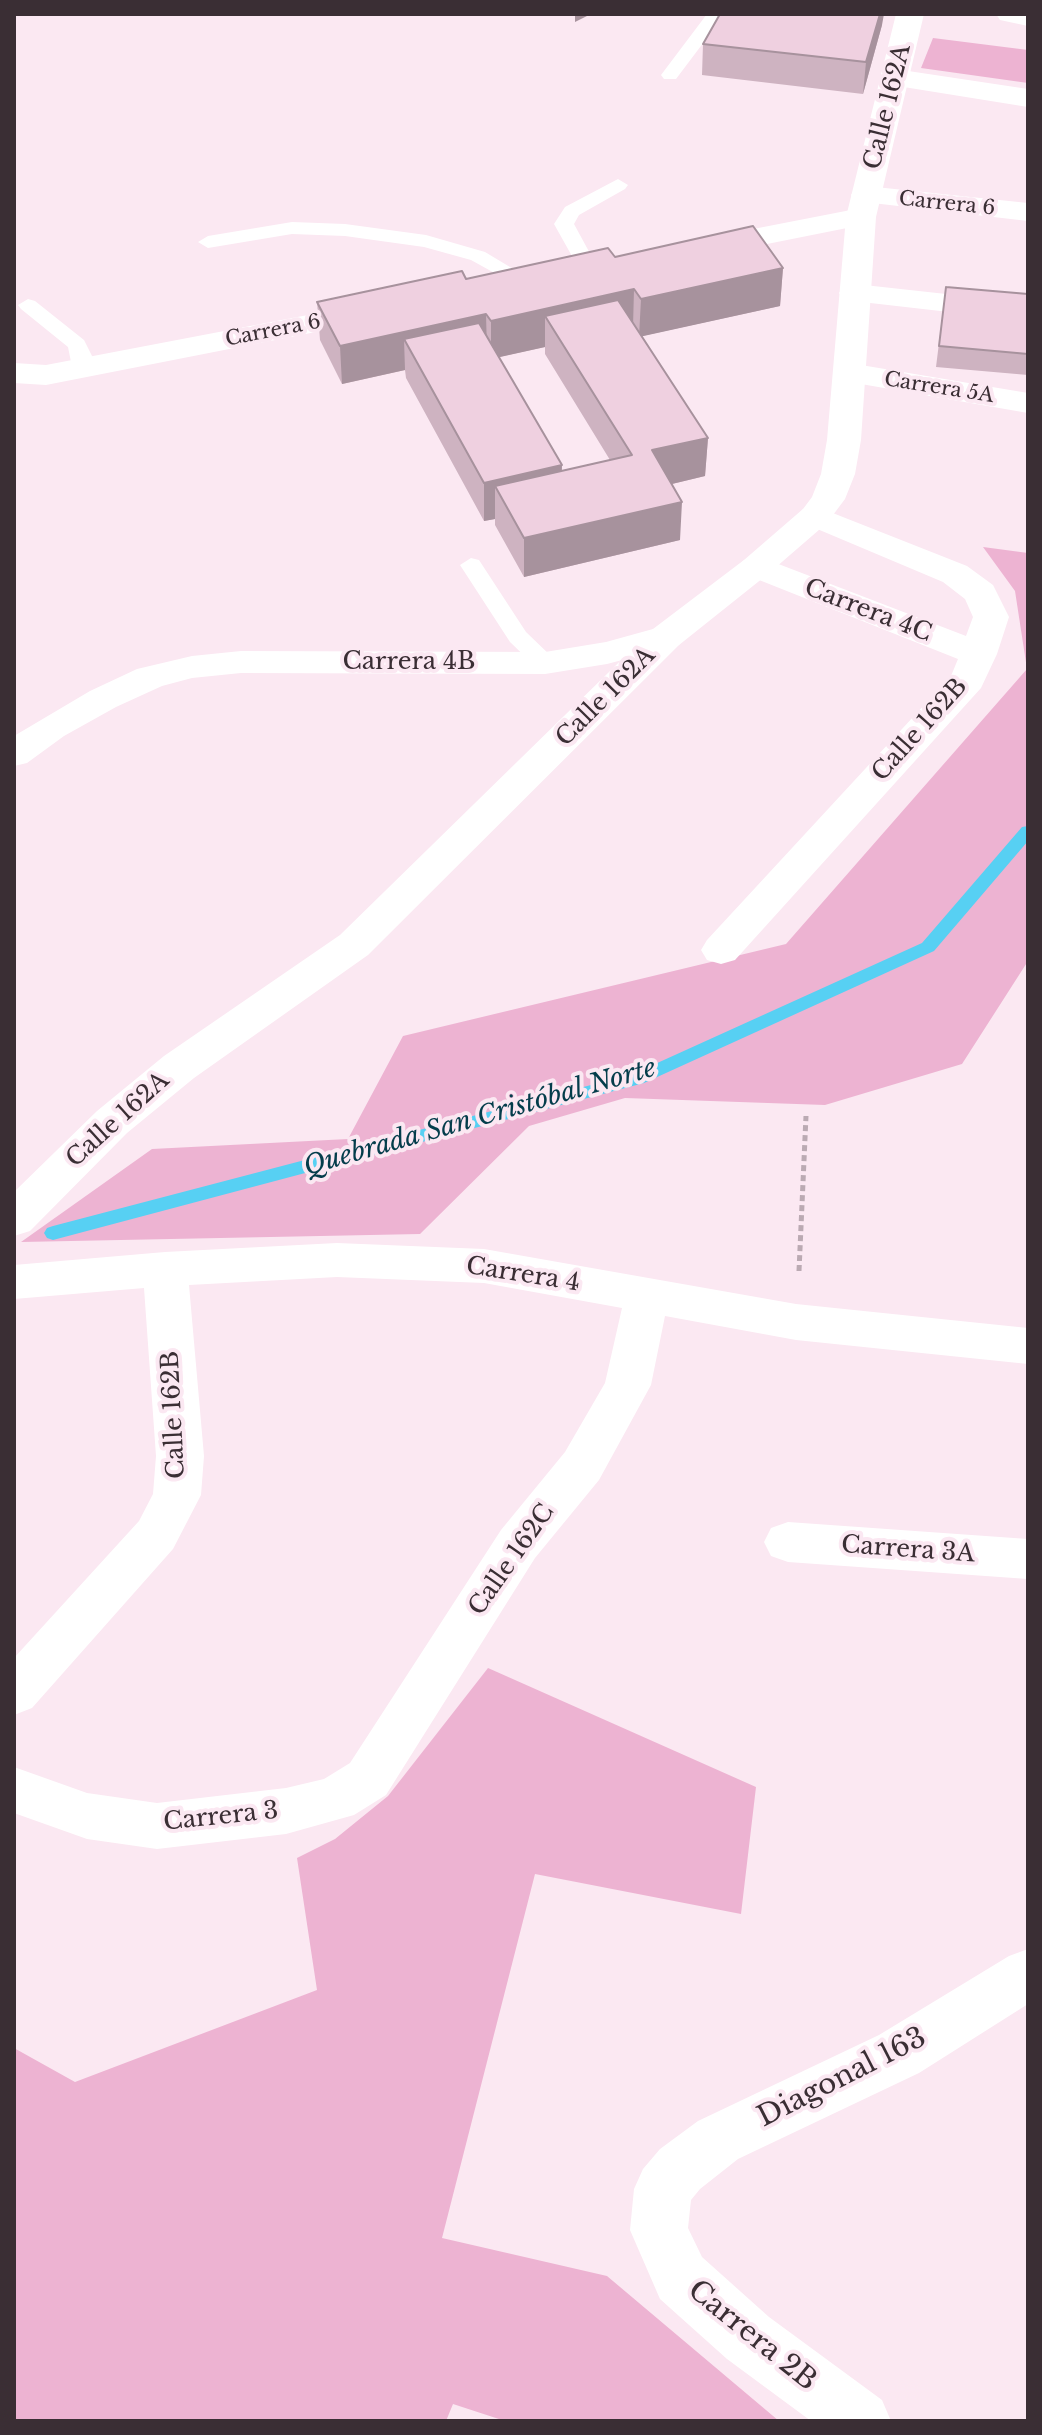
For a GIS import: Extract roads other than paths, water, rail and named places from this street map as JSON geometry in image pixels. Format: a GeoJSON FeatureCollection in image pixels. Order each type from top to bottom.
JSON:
{"type":"FeatureCollection","features":[{"type":"Feature","properties":{"kind":"street","name":"Calle 162A"},"geometry":{"type":"LineString","coordinates":[[14,1219],[112,1122],[168,1076],[354,945],[666,637],[756,567],[815,516],[828,499],[838,474],[864,206],[910,14]]}},
{"type":"Feature","properties":{"kind":"street"},"geometry":{"type":"LineString","coordinates":[[1010,14],[1028,18]]}},
{"type":"Feature","properties":{"kind":"street"},"geometry":{"type":"LineString","coordinates":[[895,78],[1028,98]]}},
{"type":"Feature","properties":{"kind":"street","name":"Carrera 6"},"geometry":{"type":"LineString","coordinates":[[666,255],[864,206],[1028,212]]}},
{"type":"Feature","properties":{"kind":"street"},"geometry":{"type":"LineString","coordinates":[[479,291],[620,264]]}},
{"type":"Feature","properties":{"kind":"street"},"geometry":{"type":"LineString","coordinates":[[855,293],[1028,312]]}},
{"type":"Feature","properties":{"kind":"street","name":"Carrera 6"},"geometry":{"type":"LineString","coordinates":[[16,378],[46,375],[403,305]]}},
{"type":"Feature","properties":{"kind":"street","name":"Carrera 5A"},"geometry":{"type":"LineString","coordinates":[[849,373],[1028,403]]}},
{"type":"Feature","properties":{"kind":"street","name":"Calle 162B"},"geometry":{"type":"LineString","coordinates":[[721,950],[968,680],[991,617],[980,593],[955,574],[815,516]]}},
{"type":"Feature","properties":{"kind":"street","name":"Carrera 4C"},"geometry":{"type":"LineString","coordinates":[[756,567],[979,654]]}},
{"type":"Feature","properties":{"kind":"street","name":"Carrera 4B"},"geometry":{"type":"LineString","coordinates":[[14,754],[51,728],[150,677],[192,667],[241,662],[545,663],[607,653],[666,637]]}},
{"type":"Feature","properties":{"kind":"street","name":"Carrera 4"},"geometry":{"type":"LineString","coordinates":[[14,1282],[165,1269],[337,1260],[484,1266],[796,1322],[1028,1346]]}},
{"type":"Feature","properties":{"kind":"street","name":"Calle 162B"},"geometry":{"type":"LineString","coordinates":[[14,1693],[156,1535],[177,1495],[180,1456],[165,1269]]}},
{"type":"Feature","properties":{"kind":"street","name":"Calle 162C"},"geometry":{"type":"LineString","coordinates":[[336,1799],[368,1779],[518,1544],[582,1466],[628,1385],[647,1296]]}},
{"type":"Feature","properties":{"kind":"street","name":"Carrera 3A"},"geometry":{"type":"LineString","coordinates":[[788,1542],[1028,1559]]}},
{"type":"Feature","properties":{"kind":"street","name":"Carrera 3"},"geometry":{"type":"LineString","coordinates":[[14,1790],[87,1816],[157,1826],[286,1811],[336,1799]]}},
{"type":"Feature","properties":{"kind":"street","name":"Diagonal 163"},"geometry":{"type":"LineString","coordinates":[[663,2189],[680,2169],[718,2140],[899,2054],[1028,1974]]}},
{"type":"Feature","properties":{"kind":"street","name":"Carrera 2B"},"geometry":{"type":"LineString","coordinates":[[663,2189],[659,2230],[681,2278],[748,2338],[861,2421]]}},
{"type":"Feature","properties":{"kind":"lane"},"geometry":{"type":"LineString","coordinates":[[670,75],[716,14]]}},
{"type":"Feature","properties":{"kind":"lane"},"geometry":{"type":"LineString","coordinates":[[208,242],[292,228],[372,234],[426,241],[557,276],[564,224],[572,211],[618,185]]}},
{"type":"Feature","properties":{"kind":"lane"},"geometry":{"type":"LineString","coordinates":[[28,305],[77,344],[82,356],[80,368]]}},
{"type":"Feature","properties":{"kind":"lane"},"geometry":{"type":"LineString","coordinates":[[471,565],[518,637],[545,663]]}},
{"type":"Feature","properties":{"kind":"waterway","name":"Quebrada San Cristóbal Norte"},"geometry":{"type":"LineString","coordinates":[[53,1233],[638,1079],[928,947],[1028,831]]}}]}
